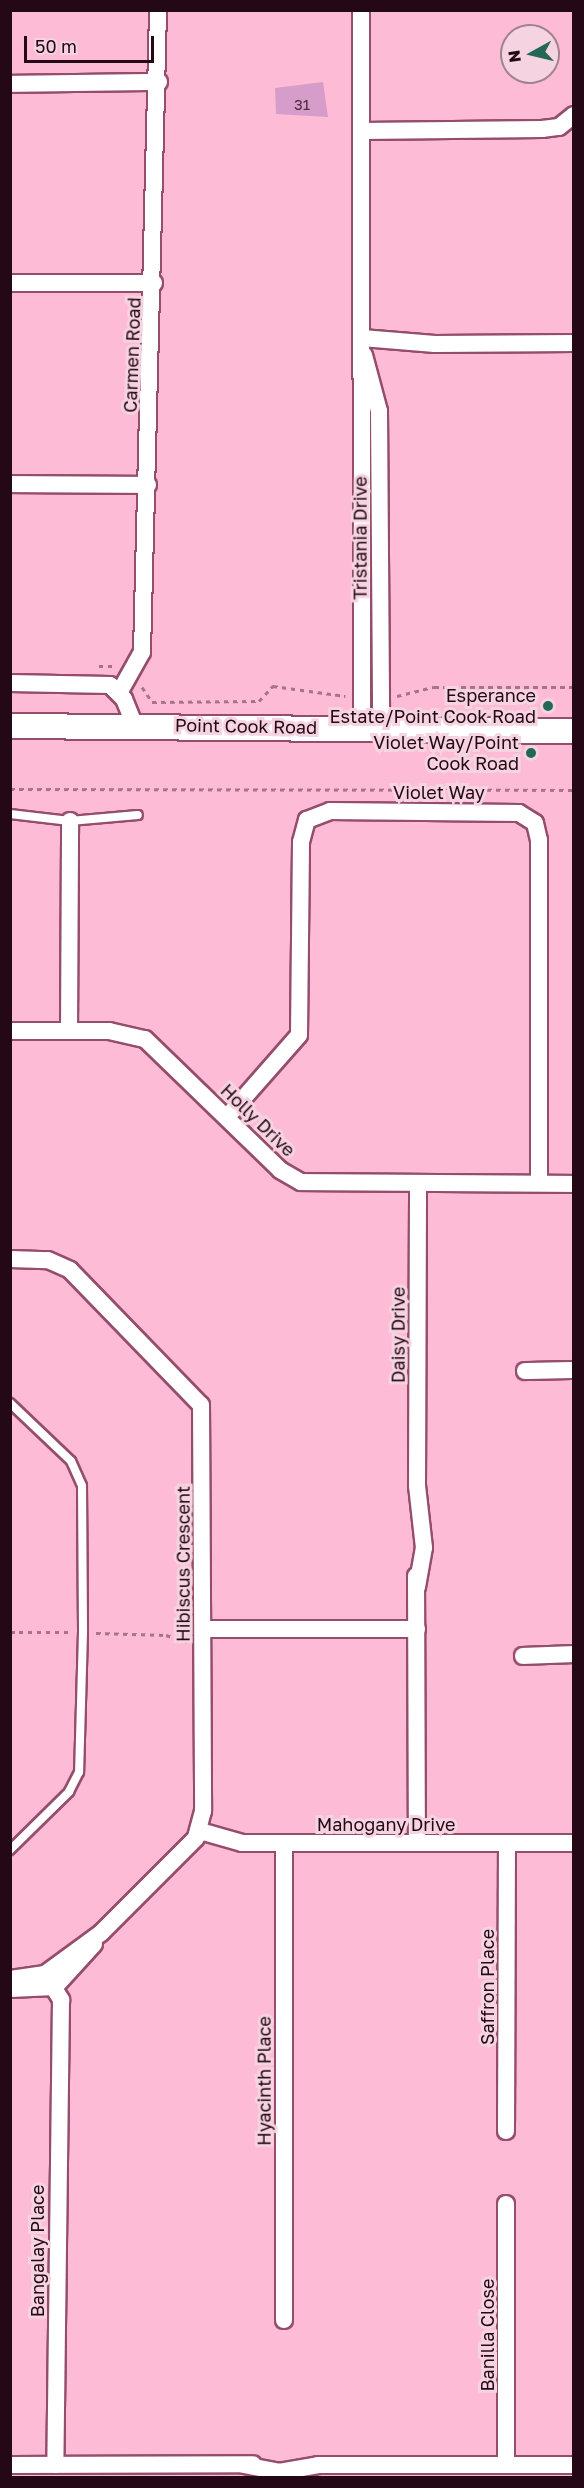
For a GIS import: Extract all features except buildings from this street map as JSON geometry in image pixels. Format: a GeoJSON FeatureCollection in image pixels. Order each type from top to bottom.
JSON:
{"type":"FeatureCollection","features":[{"type":"Feature","properties":{"kind":"main road","name":"Point Cook Road"},"geometry":{"type":"LineString","coordinates":[[10,726],[134,724],[573,731]]}},
{"type":"Feature","properties":{"kind":"street","name":"Carmen Road"},"geometry":{"type":"LineString","coordinates":[[119,693],[134,675],[142,652],[154,283],[159,82],[158,10]]}},
{"type":"Feature","properties":{"kind":"street","name":"Tristania Drive"},"geometry":{"type":"LineString","coordinates":[[361,10],[363,696],[371,727]]}},
{"type":"Feature","properties":{"kind":"street"},"geometry":{"type":"LineString","coordinates":[[10,84],[159,82]]}},
{"type":"Feature","properties":{"kind":"street"},"geometry":{"type":"LineString","coordinates":[[362,131],[542,129],[573,118]]}},
{"type":"Feature","properties":{"kind":"street"},"geometry":{"type":"LineString","coordinates":[[10,283],[154,283]]}},
{"type":"Feature","properties":{"kind":"street"},"geometry":{"type":"LineString","coordinates":[[362,345],[573,343]]}},
{"type":"Feature","properties":{"kind":"street","name":"Tristania Drive"},"geometry":{"type":"LineString","coordinates":[[362,345],[379,411],[380,696],[371,727]]}},
{"type":"Feature","properties":{"kind":"street"},"geometry":{"type":"LineString","coordinates":[[10,484],[148,485]]}},
{"type":"Feature","properties":{"kind":"street"},"geometry":{"type":"LineString","coordinates":[[10,683],[100,684],[119,693],[134,724]]}},
{"type":"Feature","properties":{"kind":"street","name":"Violet Way"},"geometry":{"type":"LineString","coordinates":[[227,1117],[300,1035],[301,842],[307,820],[330,811],[519,813],[535,824],[539,840],[539,1183]]}},
{"type":"Feature","properties":{"kind":"street"},"geometry":{"type":"LineString","coordinates":[[69,1031],[70,821]]}},
{"type":"Feature","properties":{"kind":"street","name":"Holly Drive"},"geometry":{"type":"LineString","coordinates":[[10,1031],[128,1032],[145,1039],[295,1180],[418,1184],[572,1184]]}},
{"type":"Feature","properties":{"kind":"street","name":"Daisy Drive"},"geometry":{"type":"LineString","coordinates":[[417,1843],[417,1587],[411,1535],[417,1485],[418,1184]]}},
{"type":"Feature","properties":{"kind":"street","name":"Hibiscus Crescent"},"geometry":{"type":"LineString","coordinates":[[10,1259],[48,1260],[70,1270],[201,1405],[203,1646],[200,1830]]}},
{"type":"Feature","properties":{"kind":"street"},"geometry":{"type":"LineString","coordinates":[[525,1371],[573,1370]]}},
{"type":"Feature","properties":{"kind":"street"},"geometry":{"type":"LineString","coordinates":[[203,1629],[417,1629]]}},
{"type":"Feature","properties":{"kind":"street"},"geometry":{"type":"LineString","coordinates":[[523,1656],[573,1654]]}},
{"type":"Feature","properties":{"kind":"street"},"geometry":{"type":"LineString","coordinates":[[10,1989],[49,1983],[101,1934],[200,1830]]}},
{"type":"Feature","properties":{"kind":"street","name":"Mahogany Drive"},"geometry":{"type":"LineString","coordinates":[[200,1830],[229,1842],[573,1843]]}},
{"type":"Feature","properties":{"kind":"street","name":"Hyacinth Place"},"geometry":{"type":"LineString","coordinates":[[284,1843],[284,2319]]}},
{"type":"Feature","properties":{"kind":"street","name":"Saffron Place"},"geometry":{"type":"LineString","coordinates":[[506,2131],[507,1843]]}},
{"type":"Feature","properties":{"kind":"street"},"geometry":{"type":"LineString","coordinates":[[10,1978],[49,1983]]}},
{"type":"Feature","properties":{"kind":"street","name":"Bangalay Place"},"geometry":{"type":"LineString","coordinates":[[49,1983],[57,2038],[55,2465]]}},
{"type":"Feature","properties":{"kind":"street","name":"Banilla Close"},"geometry":{"type":"LineString","coordinates":[[506,2204],[506,2465]]}},
{"type":"Feature","properties":{"kind":"street"},"geometry":{"type":"LineString","coordinates":[[10,2465],[244,2465],[292,2458],[318,2465],[573,2465]]}},
{"type":"Feature","properties":{"kind":"lane"},"geometry":{"type":"LineString","coordinates":[[10,814],[70,821],[138,815]]}},
{"type":"Feature","properties":{"kind":"lane"},"geometry":{"type":"LineString","coordinates":[[10,1403],[71,1461],[82,1486],[83,1632],[79,1772],[69,1792],[10,1850]]}},
{"type":"Feature","properties":{"kind":"path"},"geometry":{"type":"LineString","coordinates":[[93,666],[128,666],[152,702],[260,701],[273,686],[363,696]]}},
{"type":"Feature","properties":{"kind":"path"},"geometry":{"type":"LineString","coordinates":[[380,696],[434,687],[573,687]]}},
{"type":"Feature","properties":{"kind":"path"},"geometry":{"type":"LineString","coordinates":[[10,789],[573,790]]}},
{"type":"Feature","properties":{"kind":"path"},"geometry":{"type":"LineString","coordinates":[[10,1632],[166,1635],[203,1646]]}},
{"type":"Feature","properties":{"kind":"place","name":"Esperance Estate/Point Cook Road"},"geometry":{"type":"Point","coordinates":[548,706]}},
{"type":"Feature","properties":{"kind":"place","name":"Violet Way/Point Cook Road"},"geometry":{"type":"Point","coordinates":[531,753]}}]}
